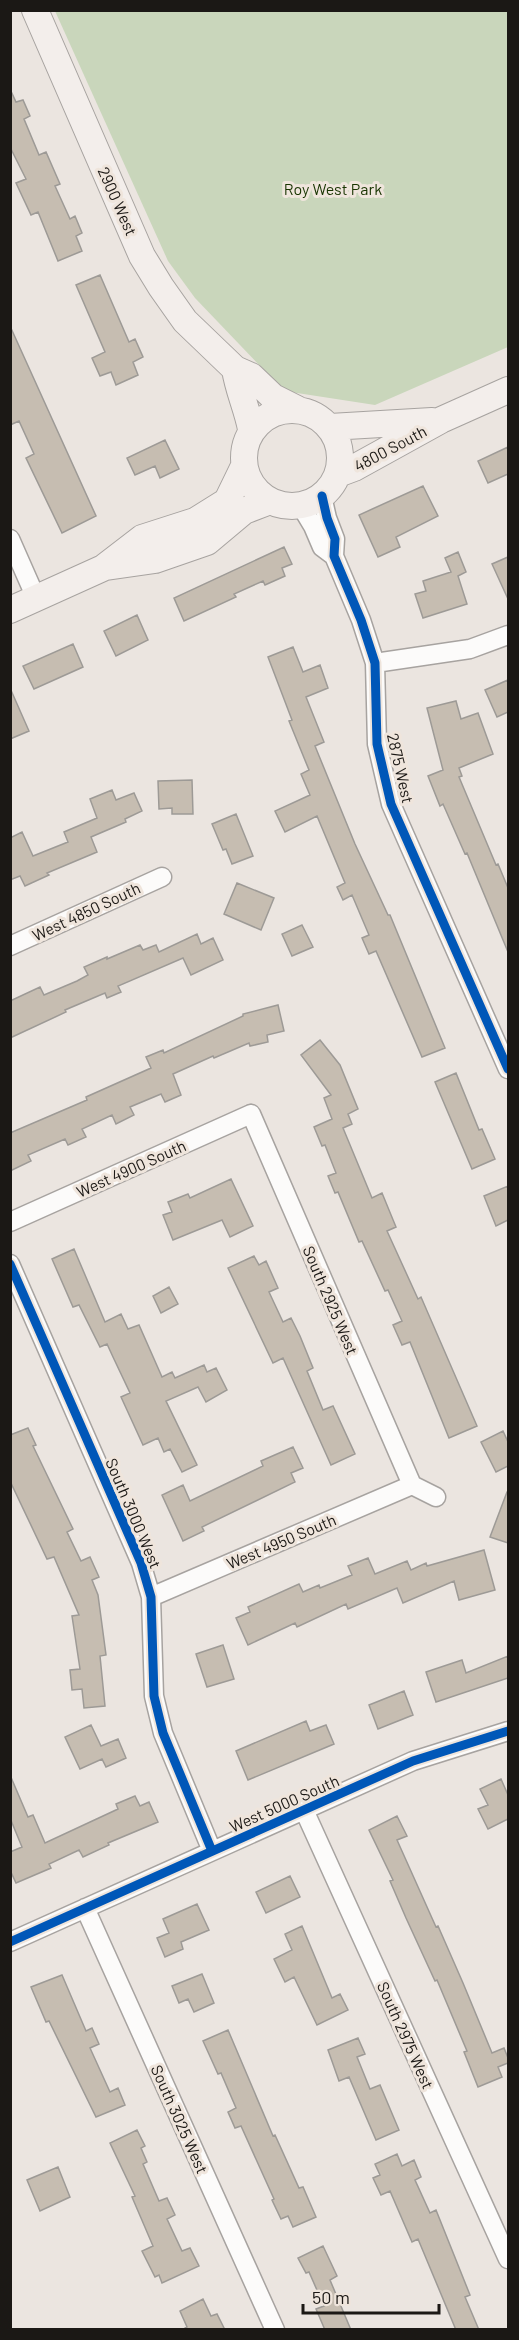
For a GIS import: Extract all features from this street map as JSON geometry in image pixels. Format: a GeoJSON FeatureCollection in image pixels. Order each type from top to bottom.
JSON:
{"type":"FeatureCollection","features":[{"type":"Feature","properties":{"kind":"main road","name":"2900 West"},"geometry":{"type":"LineString","coordinates":[[35,10],[142,256],[185,321],[235,369]]}},
{"type":"Feature","properties":{"kind":"main road"},"geometry":{"type":"LineString","coordinates":[[235,369],[251,376],[273,397],[321,418],[330,428],[338,442],[341,458],[338,474],[332,486],[312,501],[281,505],[258,493],[249,481],[244,466],[244,453],[251,429],[245,400],[237,385],[235,369]]}},
{"type":"Feature","properties":{"kind":"main road","name":"4800 South"},"geometry":{"type":"LineString","coordinates":[[338,474],[354,468],[441,420],[508,390]]}},
{"type":"Feature","properties":{"kind":"main road"},"geometry":{"type":"LineString","coordinates":[[251,429],[266,416],[281,410],[297,409]]}},
{"type":"Feature","properties":{"kind":"main road","name":"4800 South"},"geometry":{"type":"LineString","coordinates":[[330,428],[441,420]]}},
{"type":"Feature","properties":{"kind":"main road"},"geometry":{"type":"LineString","coordinates":[[10,610],[103,568],[142,538],[195,521],[227,501],[244,466]]}},
{"type":"Feature","properties":{"kind":"main road"},"geometry":{"type":"LineString","coordinates":[[103,568],[155,560],[207,542],[244,511],[270,501]]}},
{"type":"Feature","properties":{"kind":"street","name":"2875 West"},"geometry":{"type":"LineString","coordinates":[[312,501],[313,526],[322,547],[334,556],[361,620],[375,663],[377,744],[391,804],[508,1069]]}},
{"type":"Feature","properties":{"kind":"street"},"geometry":{"type":"LineString","coordinates":[[10,539],[36,598]]}},
{"type":"Feature","properties":{"kind":"street"},"geometry":{"type":"LineString","coordinates":[[375,663],[470,649],[508,635]]}},
{"type":"Feature","properties":{"kind":"street","name":"West 4850 South"},"geometry":{"type":"LineString","coordinates":[[10,946],[162,877]]}},
{"type":"Feature","properties":{"kind":"street","name":"West 4900 South"},"geometry":{"type":"LineString","coordinates":[[10,1222],[255,1106]]}},
{"type":"Feature","properties":{"kind":"street","name":"South 2925 West"},"geometry":{"type":"LineString","coordinates":[[255,1106],[412,1485]]}},
{"type":"Feature","properties":{"kind":"street","name":"South 3000 West"},"geometry":{"type":"LineString","coordinates":[[10,1264],[141,1563],[151,1597],[154,1696],[163,1733],[212,1851]]}},
{"type":"Feature","properties":{"kind":"street"},"geometry":{"type":"LineString","coordinates":[[412,1485],[436,1497]]}},
{"type":"Feature","properties":{"kind":"street","name":"West 4950 South"},"geometry":{"type":"LineString","coordinates":[[151,1597],[412,1485]]}},
{"type":"Feature","properties":{"kind":"street","name":"West 5000 South"},"geometry":{"type":"LineString","coordinates":[[10,1942],[413,1761],[508,1731]]}},
{"type":"Feature","properties":{"kind":"street","name":"South 2975 West"},"geometry":{"type":"LineString","coordinates":[[304,1810],[508,2259]]}},
{"type":"Feature","properties":{"kind":"street","name":"South 3025 West"},"geometry":{"type":"LineString","coordinates":[[85,1908],[275,2330]]}},
{"type":"Feature","properties":{"kind":"green space","name":"Roy West Park"},"geometry":{"type":"Polygon","coordinates":[[[55,11],[508,11],[508,347],[375,405],[284,391],[195,298],[168,261],[55,11]]]}},
{"type":"Feature","properties":{"kind":"building"},"geometry":{"type":"Polygon","coordinates":[[[10,89],[16,102],[23,100],[30,116],[24,119],[39,155],[46,152],[60,184],[55,186],[70,219],[75,216],[82,233],[76,236],[82,251],[58,261],[38,212],[31,215],[16,183],[26,179],[10,147],[10,89]]]}},
{"type":"Feature","properties":{"kind":"building"},"geometry":{"type":"Polygon","coordinates":[[[100,275],[129,342],[135,339],[143,357],[133,362],[138,375],[116,385],[111,372],[100,376],[92,358],[105,352],[76,285],[100,275]]]}},
{"type":"Feature","properties":{"kind":"building"},"geometry":{"type":"Polygon","coordinates":[[[10,326],[96,516],[62,533],[26,458],[34,454],[19,421],[10,425],[10,326]]]}},
{"type":"Feature","properties":{"kind":"building"},"geometry":{"type":"Polygon","coordinates":[[[165,440],[179,469],[160,478],[155,466],[135,475],[127,458],[165,440]]]}},
{"type":"Feature","properties":{"kind":"building"},"geometry":{"type":"Polygon","coordinates":[[[508,447],[508,474],[488,483],[478,461],[508,447]]]}},
{"type":"Feature","properties":{"kind":"building"},"geometry":{"type":"Polygon","coordinates":[[[423,486],[438,516],[396,537],[400,547],[378,557],[359,515],[423,486]]]}},
{"type":"Feature","properties":{"kind":"building"},"geometry":{"type":"Polygon","coordinates":[[[284,547],[292,564],[282,568],[285,576],[265,585],[263,581],[234,594],[236,597],[184,621],[174,598],[284,547]]]}},
{"type":"Feature","properties":{"kind":"building"},"geometry":{"type":"Polygon","coordinates":[[[458,552],[466,572],[458,576],[467,604],[423,618],[415,594],[426,591],[423,581],[451,572],[445,558],[458,552]]]}},
{"type":"Feature","properties":{"kind":"building"},"geometry":{"type":"Polygon","coordinates":[[[508,557],[508,599],[492,564],[508,557]]]}},
{"type":"Feature","properties":{"kind":"building"},"geometry":{"type":"Polygon","coordinates":[[[137,615],[148,640],[116,656],[104,631],[137,615]]]}},
{"type":"Feature","properties":{"kind":"building"},"geometry":{"type":"Polygon","coordinates":[[[73,644],[83,667],[34,689],[23,666],[73,644]]]}},
{"type":"Feature","properties":{"kind":"building"},"geometry":{"type":"Polygon","coordinates":[[[293,647],[303,672],[320,665],[328,688],[306,697],[324,742],[315,746],[355,844],[390,915],[445,1048],[422,1057],[376,951],[369,954],[362,938],[369,935],[352,895],[343,900],[337,887],[345,883],[317,816],[285,832],[275,811],[310,795],[301,774],[309,770],[289,721],[292,720],[268,657],[293,647]]]}},
{"type":"Feature","properties":{"kind":"building"},"geometry":{"type":"Polygon","coordinates":[[[508,680],[508,712],[497,717],[485,690],[508,680]]]}},
{"type":"Feature","properties":{"kind":"building"},"geometry":{"type":"Polygon","coordinates":[[[10,688],[29,731],[10,739],[10,688]]]}},
{"type":"Feature","properties":{"kind":"building"},"geometry":{"type":"Polygon","coordinates":[[[456,701],[461,719],[478,713],[493,754],[459,768],[462,776],[459,777],[508,888],[508,952],[467,853],[465,854],[443,804],[440,806],[428,776],[443,770],[427,708],[456,701]]]}},
{"type":"Feature","properties":{"kind":"building"},"geometry":{"type":"Polygon","coordinates":[[[192,780],[193,814],[172,814],[172,808],[159,809],[158,781],[192,780]]]}},
{"type":"Feature","properties":{"kind":"building"},"geometry":{"type":"Polygon","coordinates":[[[112,790],[116,800],[134,793],[142,811],[125,819],[126,822],[91,837],[97,852],[47,873],[49,875],[25,886],[20,876],[10,880],[10,838],[22,832],[33,856],[68,842],[64,832],[97,818],[90,799],[112,790]]]}},
{"type":"Feature","properties":{"kind":"building"},"geometry":{"type":"Polygon","coordinates":[[[236,814],[253,856],[232,864],[212,824],[236,814]]]}},
{"type":"Feature","properties":{"kind":"building"},"geometry":{"type":"Polygon","coordinates":[[[237,883],[274,898],[261,930],[224,914],[237,883]]]}},
{"type":"Feature","properties":{"kind":"building"},"geometry":{"type":"Polygon","coordinates":[[[302,925],[313,947],[292,956],[282,934],[302,925]]]}},
{"type":"Feature","properties":{"kind":"building"},"geometry":{"type":"Polygon","coordinates":[[[197,934],[201,944],[213,938],[223,960],[191,975],[183,958],[118,986],[121,992],[107,998],[105,993],[10,1038],[10,1001],[40,987],[44,995],[77,981],[88,975],[84,967],[140,945],[143,950],[156,945],[159,952],[197,934]]]}},
{"type":"Feature","properties":{"kind":"building"},"geometry":{"type":"Polygon","coordinates":[[[278,1005],[284,1031],[267,1035],[268,1042],[250,1046],[249,1043],[173,1074],[181,1095],[165,1102],[161,1094],[130,1107],[134,1115],[116,1124],[112,1115],[82,1129],[86,1137],[68,1145],[65,1139],[28,1155],[31,1161],[10,1171],[10,1133],[87,1100],[86,1097],[151,1068],[146,1057],[163,1050],[164,1053],[243,1014],[278,1005]]]}},
{"type":"Feature","properties":{"kind":"building"},"geometry":{"type":"Polygon","coordinates":[[[320,1040],[340,1065],[358,1109],[348,1114],[352,1124],[343,1128],[372,1198],[382,1193],[396,1227],[387,1231],[418,1299],[421,1297],[477,1426],[449,1438],[410,1342],[402,1345],[393,1325],[402,1321],[388,1290],[385,1291],[362,1241],[359,1242],[338,1192],[335,1193],[328,1176],[336,1173],[325,1145],[322,1146],[314,1127],[332,1119],[324,1098],[331,1095],[301,1055],[320,1040]]]}},
{"type":"Feature","properties":{"kind":"building"},"geometry":{"type":"Polygon","coordinates":[[[456,1073],[479,1130],[482,1129],[495,1159],[472,1169],[435,1082],[456,1073]]]}},
{"type":"Feature","properties":{"kind":"building"},"geometry":{"type":"Polygon","coordinates":[[[231,1179],[253,1226],[230,1237],[222,1220],[173,1240],[163,1215],[172,1212],[168,1202],[188,1194],[190,1198],[231,1179]]]}},
{"type":"Feature","properties":{"kind":"building"},"geometry":{"type":"Polygon","coordinates":[[[508,1186],[508,1220],[496,1226],[484,1196],[508,1186]]]}},
{"type":"Feature","properties":{"kind":"building"},"geometry":{"type":"Polygon","coordinates":[[[74,1249],[105,1322],[121,1314],[128,1329],[139,1325],[162,1377],[172,1372],[175,1378],[204,1365],[207,1372],[216,1368],[227,1390],[206,1402],[198,1387],[166,1401],[197,1465],[182,1472],[170,1449],[164,1452],[158,1438],[143,1445],[121,1397],[130,1393],[107,1344],[100,1347],[79,1305],[73,1307],[52,1259],[74,1249]]]}},
{"type":"Feature","properties":{"kind":"building"},"geometry":{"type":"Polygon","coordinates":[[[254,1256],[259,1265],[266,1261],[278,1288],[269,1292],[283,1322],[291,1318],[300,1336],[313,1368],[307,1371],[323,1410],[333,1406],[355,1454],[331,1465],[283,1358],[273,1363],[228,1268],[254,1256]]]}},
{"type":"Feature","properties":{"kind":"building"},"geometry":{"type":"Polygon","coordinates":[[[169,1287],[178,1304],[161,1313],[153,1296],[169,1287]]]}},
{"type":"Feature","properties":{"kind":"building"},"geometry":{"type":"Polygon","coordinates":[[[28,1428],[36,1445],[33,1446],[73,1529],[67,1532],[81,1561],[90,1557],[99,1577],[92,1580],[98,1595],[106,1655],[100,1656],[105,1706],[84,1708],[82,1689],[72,1690],[70,1670],[80,1669],[72,1616],[79,1615],[54,1557],[47,1559],[10,1481],[10,1435],[28,1428]]]}},
{"type":"Feature","properties":{"kind":"building"},"geometry":{"type":"Polygon","coordinates":[[[503,1431],[508,1442],[508,1466],[496,1472],[481,1442],[503,1431]]]}},
{"type":"Feature","properties":{"kind":"building"},"geometry":{"type":"Polygon","coordinates":[[[293,1447],[303,1468],[291,1473],[295,1482],[202,1527],[204,1531],[183,1541],[162,1495],[183,1485],[190,1501],[263,1466],[261,1461],[293,1447]]]}},
{"type":"Feature","properties":{"kind":"building"},"geometry":{"type":"Polygon","coordinates":[[[508,1492],[508,1543],[490,1537],[508,1492]]]}},
{"type":"Feature","properties":{"kind":"building"},"geometry":{"type":"Polygon","coordinates":[[[484,1550],[495,1590],[459,1600],[454,1581],[403,1603],[397,1588],[348,1609],[346,1604],[297,1627],[295,1623],[248,1645],[236,1618],[250,1612],[248,1607],[299,1584],[303,1592],[352,1575],[348,1566],[368,1558],[375,1574],[407,1561],[411,1570],[426,1563],[427,1566],[484,1550]]]}},
{"type":"Feature","properties":{"kind":"building"},"geometry":{"type":"Polygon","coordinates":[[[223,1645],[234,1679],[207,1687],[196,1654],[223,1645]]]}},
{"type":"Feature","properties":{"kind":"building"},"geometry":{"type":"Polygon","coordinates":[[[508,1656],[508,1678],[436,1702],[426,1672],[462,1660],[466,1673],[508,1656]]]}},
{"type":"Feature","properties":{"kind":"building"},"geometry":{"type":"Polygon","coordinates":[[[404,1691],[413,1715],[378,1729],[369,1705],[404,1691]]]}},
{"type":"Feature","properties":{"kind":"building"},"geometry":{"type":"Polygon","coordinates":[[[306,1721],[310,1731],[326,1725],[334,1744],[248,1780],[236,1751],[306,1721]]]}},
{"type":"Feature","properties":{"kind":"building"},"geometry":{"type":"Polygon","coordinates":[[[91,1725],[101,1746],[118,1739],[126,1758],[106,1767],[102,1759],[80,1769],[65,1737],[91,1725]]]}},
{"type":"Feature","properties":{"kind":"building"},"geometry":{"type":"Polygon","coordinates":[[[10,1775],[28,1817],[33,1815],[45,1843],[118,1809],[116,1804],[135,1796],[140,1806],[149,1802],[158,1822],[108,1843],[109,1845],[83,1857],[79,1850],[49,1864],[51,1868],[16,1883],[10,1870],[10,1852],[22,1847],[10,1818],[10,1775]]]}},
{"type":"Feature","properties":{"kind":"building"},"geometry":{"type":"Polygon","coordinates":[[[501,1779],[508,1795],[508,1819],[488,1829],[478,1809],[488,1805],[480,1789],[501,1779]]]}},
{"type":"Feature","properties":{"kind":"building"},"geometry":{"type":"Polygon","coordinates":[[[397,1816],[407,1836],[397,1840],[436,1927],[438,1926],[492,2053],[504,2048],[508,2058],[508,2063],[498,2067],[502,2077],[478,2087],[464,2052],[467,2051],[437,1980],[435,1981],[406,1918],[390,1881],[393,1880],[369,1830],[397,1816]]]}},
{"type":"Feature","properties":{"kind":"building"},"geometry":{"type":"Polygon","coordinates":[[[290,1876],[300,1897],[266,1913],[256,1892],[290,1876]]]}},
{"type":"Feature","properties":{"kind":"building"},"geometry":{"type":"Polygon","coordinates":[[[197,1904],[209,1930],[181,1942],[183,1949],[165,1957],[157,1938],[169,1933],[163,1919],[197,1904]]]}},
{"type":"Feature","properties":{"kind":"building"},"geometry":{"type":"Polygon","coordinates":[[[302,1926],[332,1998],[340,1994],[348,2010],[317,2025],[294,1977],[285,1982],[274,1959],[292,1950],[285,1934],[302,1926]]]}},
{"type":"Feature","properties":{"kind":"building"},"geometry":{"type":"Polygon","coordinates":[[[202,1974],[214,2003],[194,2012],[188,1999],[179,2003],[172,1986],[202,1974]]]}},
{"type":"Feature","properties":{"kind":"building"},"geometry":{"type":"Polygon","coordinates":[[[62,1975],[86,2031],[92,2028],[99,2044],[90,2048],[110,2092],[118,2088],[125,2105],[96,2117],[49,2021],[46,2022],[31,1987],[62,1975]]]}},
{"type":"Feature","properties":{"kind":"building"},"geometry":{"type":"Polygon","coordinates":[[[228,2030],[273,2136],[275,2135],[299,2188],[303,2187],[316,2217],[293,2227],[288,2216],[281,2219],[241,2126],[235,2128],[228,2112],[236,2108],[221,2073],[218,2074],[203,2041],[228,2030]]]}},
{"type":"Feature","properties":{"kind":"building"},"geometry":{"type":"Polygon","coordinates":[[[358,2038],[365,2054],[357,2057],[370,2089],[380,2085],[399,2130],[376,2140],[349,2077],[339,2081],[328,2050],[358,2038]]]}},
{"type":"Feature","properties":{"kind":"building"},"geometry":{"type":"Polygon","coordinates":[[[137,2130],[145,2146],[141,2148],[147,2162],[143,2164],[159,2201],[167,2198],[175,2215],[167,2219],[182,2251],[190,2248],[199,2266],[162,2283],[159,2275],[155,2277],[142,2251],[153,2246],[132,2197],[135,2196],[110,2143],[137,2130]]]}},
{"type":"Feature","properties":{"kind":"building"},"geometry":{"type":"Polygon","coordinates":[[[397,2154],[402,2166],[414,2160],[421,2177],[415,2180],[430,2213],[436,2210],[470,2295],[465,2297],[479,2330],[456,2330],[418,2239],[412,2242],[390,2191],[381,2195],[373,2178],[380,2175],[375,2164],[397,2154]]]}},
{"type":"Feature","properties":{"kind":"building"},"geometry":{"type":"Polygon","coordinates":[[[58,2167],[70,2197],[40,2211],[27,2180],[58,2167]]]}},
{"type":"Feature","properties":{"kind":"building"},"geometry":{"type":"Polygon","coordinates":[[[323,2246],[337,2276],[330,2280],[351,2330],[325,2330],[316,2309],[324,2306],[309,2272],[306,2273],[298,2258],[323,2246]]]}},
{"type":"Feature","properties":{"kind":"building"},"geometry":{"type":"Polygon","coordinates":[[[203,2299],[211,2316],[217,2314],[225,2330],[182,2330],[187,2327],[180,2311],[203,2299]]]}},
{"type":"Feature","properties":{"kind":"cycle path"},"geometry":{"type":"LineString","coordinates":[[322,496],[335,539],[334,556],[361,620],[375,663],[377,744],[391,804],[508,1069]]}},
{"type":"Feature","properties":{"kind":"cycle path"},"geometry":{"type":"LineString","coordinates":[[10,1264],[141,1563],[151,1597],[154,1696],[163,1733],[212,1851]]}},
{"type":"Feature","properties":{"kind":"cycle path"},"geometry":{"type":"LineString","coordinates":[[10,1942],[413,1761],[508,1731]]}}]}
